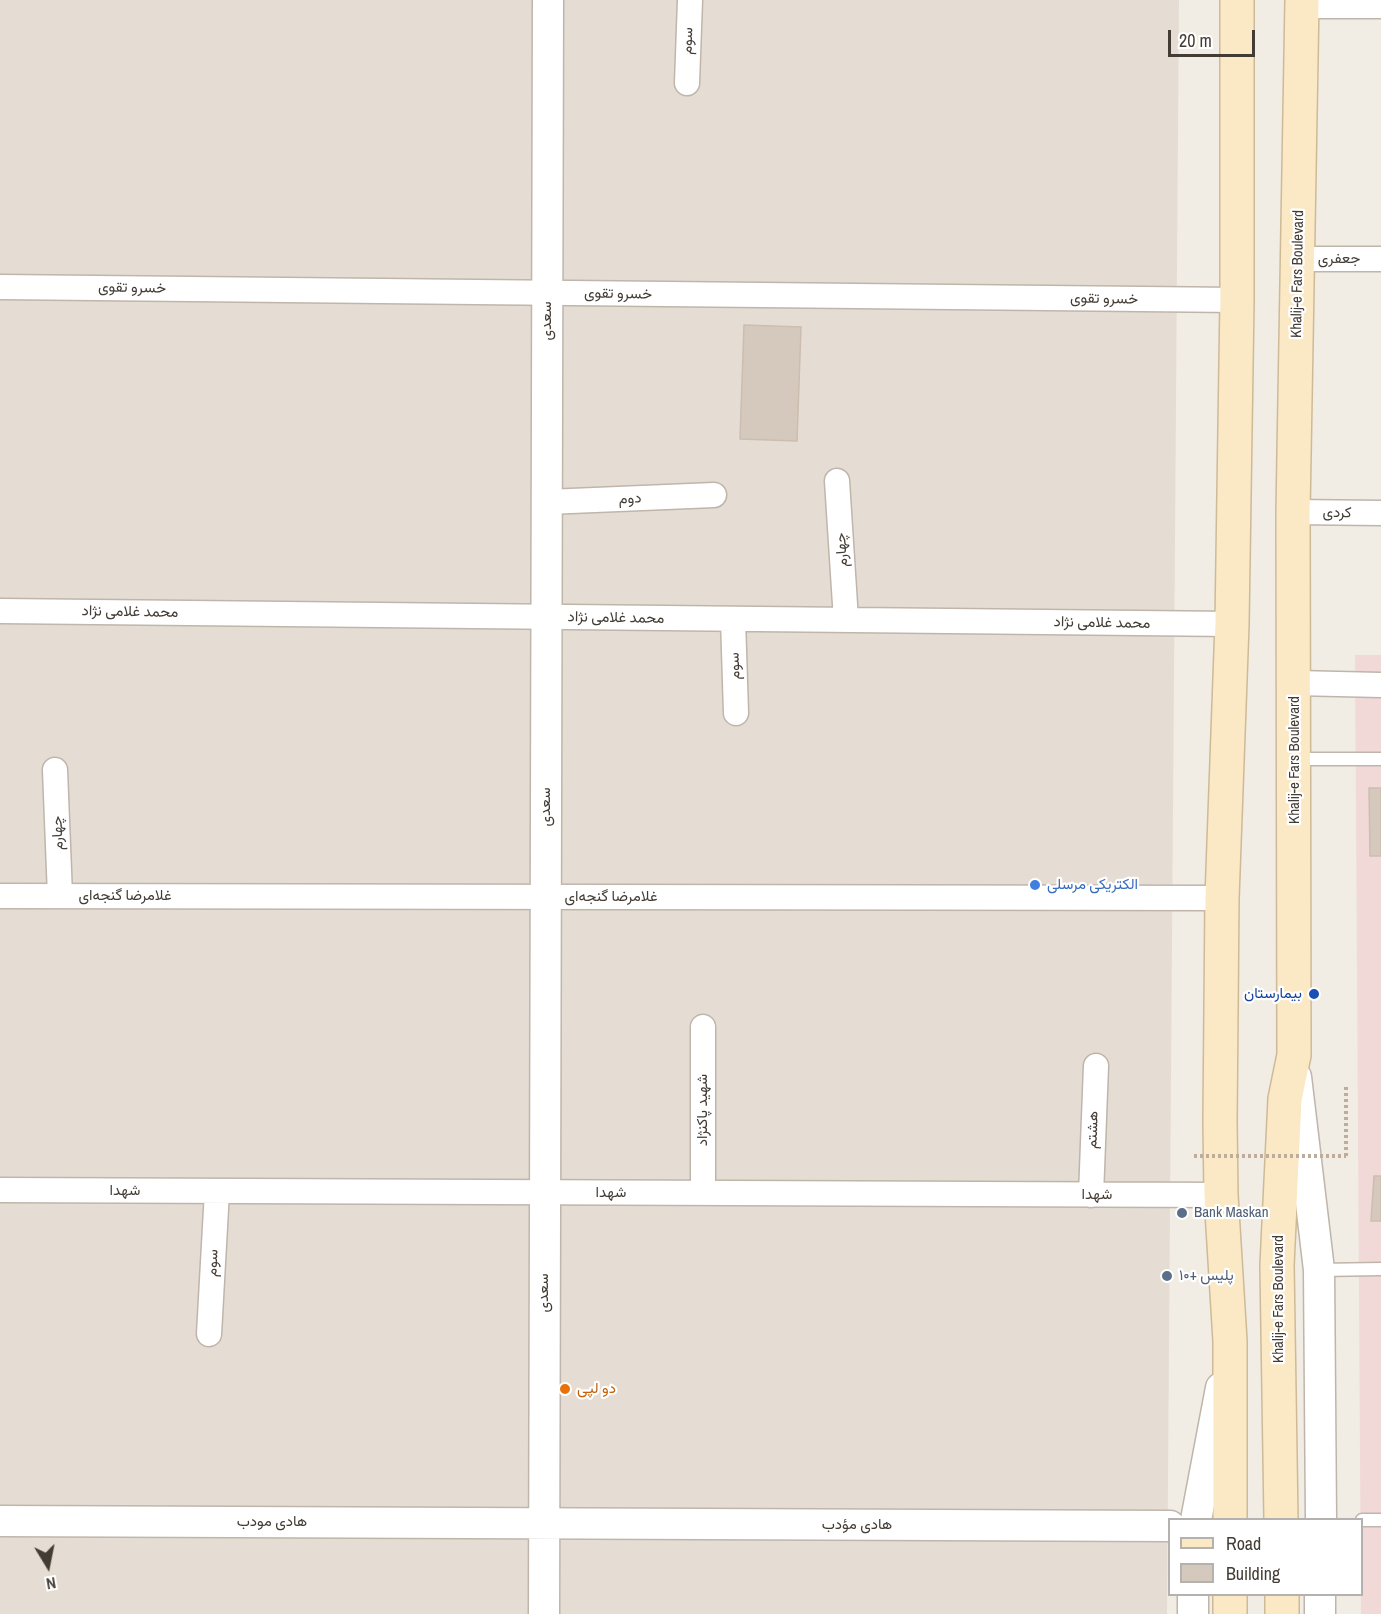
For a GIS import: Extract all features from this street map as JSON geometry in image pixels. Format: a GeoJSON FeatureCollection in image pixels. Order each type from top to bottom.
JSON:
{"type":"FeatureCollection","features":[{"type":"Feature","properties":{"kind":"main road"},"geometry":{"type":"LineString","coordinates":[[1230,1518],[1230,1341],[1221,1195],[1220,1122],[1222,898],[1232,624],[1237,300],[1237,0]]}},
{"type":"Feature","properties":{"kind":"main road","name":"Khalij-e Fars Boulevard"},"geometry":{"type":"LineString","coordinates":[[1281,1518],[1277,1265],[1286,1099],[1294,1055],[1293,512],[1302,3]]}},
{"type":"Feature","properties":{"kind":"main road"},"geometry":{"type":"LineString","coordinates":[[1230,1596],[1230,1614]]}},
{"type":"Feature","properties":{"kind":"main road"},"geometry":{"type":"LineString","coordinates":[[1282,1596],[1282,1614]]}},
{"type":"Feature","properties":{"kind":"street","name":"سعدی"},"geometry":{"type":"LineString","coordinates":[[544,1614],[548,0]]}},
{"type":"Feature","properties":{"kind":"street","name":"سوم"},"geometry":{"type":"LineString","coordinates":[[687,82],[690,0]]}},
{"type":"Feature","properties":{"kind":"street"},"geometry":{"type":"LineString","coordinates":[[1302,3],[1381,6]]}},
{"type":"Feature","properties":{"kind":"street","name":"جعفری"},"geometry":{"type":"LineString","coordinates":[[1298,259],[1381,259]]}},
{"type":"Feature","properties":{"kind":"street","name":"خسرو تقوی"},"geometry":{"type":"LineString","coordinates":[[0,287],[1237,300]]}},
{"type":"Feature","properties":{"kind":"street","name":"چهارم"},"geometry":{"type":"LineString","coordinates":[[837,481],[846,620]]}},
{"type":"Feature","properties":{"kind":"street","name":"دوم"},"geometry":{"type":"LineString","coordinates":[[547,502],[714,495]]}},
{"type":"Feature","properties":{"kind":"street","name":"کردی"},"geometry":{"type":"LineString","coordinates":[[1293,512],[1381,513]]}},
{"type":"Feature","properties":{"kind":"street","name":"محمد غلامی نژاد"},"geometry":{"type":"LineString","coordinates":[[0,611],[1232,624]]}},
{"type":"Feature","properties":{"kind":"street","name":"سوم"},"geometry":{"type":"LineString","coordinates":[[733,619],[736,713]]}},
{"type":"Feature","properties":{"kind":"street"},"geometry":{"type":"LineString","coordinates":[[1295,683],[1381,685]]}},
{"type":"Feature","properties":{"kind":"street","name":"چهارم"},"geometry":{"type":"LineString","coordinates":[[55,770],[60,896]]}},
{"type":"Feature","properties":{"kind":"street","name":"غلامرضا گنجه‌ای"},"geometry":{"type":"LineString","coordinates":[[0,896],[1222,898]]}},
{"type":"Feature","properties":{"kind":"street","name":"شهید پاکنژاد"},"geometry":{"type":"LineString","coordinates":[[703,1027],[703,1193]]}},
{"type":"Feature","properties":{"kind":"street"},"geometry":{"type":"LineString","coordinates":[[1294,1055],[1319,1270],[1321,1518]]}},
{"type":"Feature","properties":{"kind":"street","name":"هشتم"},"geometry":{"type":"LineString","coordinates":[[1091,1195],[1096,1066]]}},
{"type":"Feature","properties":{"kind":"street","name":"شهدا"},"geometry":{"type":"LineString","coordinates":[[0,1190],[1221,1195]]}},
{"type":"Feature","properties":{"kind":"street","name":"سوم"},"geometry":{"type":"LineString","coordinates":[[209,1334],[217,1191]]}},
{"type":"Feature","properties":{"kind":"street"},"geometry":{"type":"LineString","coordinates":[[1196,1518],[1230,1341]]}},
{"type":"Feature","properties":{"kind":"street","name":"هادی مودب"},"geometry":{"type":"LineString","coordinates":[[0,1521],[544,1524]]}},
{"type":"Feature","properties":{"kind":"street","name":"هادی مؤدب"},"geometry":{"type":"LineString","coordinates":[[544,1524],[1168,1526]]}},
{"type":"Feature","properties":{"kind":"street"},"geometry":{"type":"LineString","coordinates":[[1193,1614],[1194,1596]]}},
{"type":"Feature","properties":{"kind":"street"},"geometry":{"type":"LineString","coordinates":[[1320,1596],[1320,1614]]}},
{"type":"Feature","properties":{"kind":"lane"},"geometry":{"type":"LineString","coordinates":[[1294,759],[1381,759]]}},
{"type":"Feature","properties":{"kind":"lane"},"geometry":{"type":"LineString","coordinates":[[1319,1270],[1381,1269]]}},
{"type":"Feature","properties":{"kind":"lane"},"geometry":{"type":"LineString","coordinates":[[1363,1520],[1381,1520]]}},
{"type":"Feature","properties":{"kind":"path"},"geometry":{"type":"LineString","coordinates":[[1194,1156],[1346,1156],[1346,1087]]}},
{"type":"Feature","properties":{"kind":"shaded area"},"geometry":{"type":"Polygon","coordinates":[[[0,0],[1179,0],[1167,1614],[0,1614],[0,0]]]}},
{"type":"Feature","properties":{"kind":"shaded area"},"geometry":{"type":"Polygon","coordinates":[[[1355,655],[1381,655],[1381,1614],[1361,1614],[1363,1518],[1360,1518],[1355,655]]]}},
{"type":"Feature","properties":{"kind":"building"},"geometry":{"type":"Polygon","coordinates":[[[744,325],[801,327],[797,441],[740,439],[744,325]]]}},
{"type":"Feature","properties":{"kind":"building"},"geometry":{"type":"Polygon","coordinates":[[[1369,788],[1381,788],[1381,856],[1370,856],[1369,788]]]}},
{"type":"Feature","properties":{"kind":"building"},"geometry":{"type":"Polygon","coordinates":[[[1374,1176],[1381,1176],[1381,1221],[1371,1221],[1374,1176]]]}},
{"type":"Feature","properties":{"kind":"place","name":"الکتریکی مرسلی"},"geometry":{"type":"Point","coordinates":[1035,885]}},
{"type":"Feature","properties":{"kind":"place","name":"بیمارستان"},"geometry":{"type":"Point","coordinates":[1314,994]}},
{"type":"Feature","properties":{"kind":"place","name":"Bank Maskan"},"geometry":{"type":"Point","coordinates":[1182,1213]}},
{"type":"Feature","properties":{"kind":"place","name":"پلیس +۱۰"},"geometry":{"type":"Point","coordinates":[1167,1276]}},
{"type":"Feature","properties":{"kind":"place","name":"دو لپی"},"geometry":{"type":"Point","coordinates":[565,1389]}}]}
